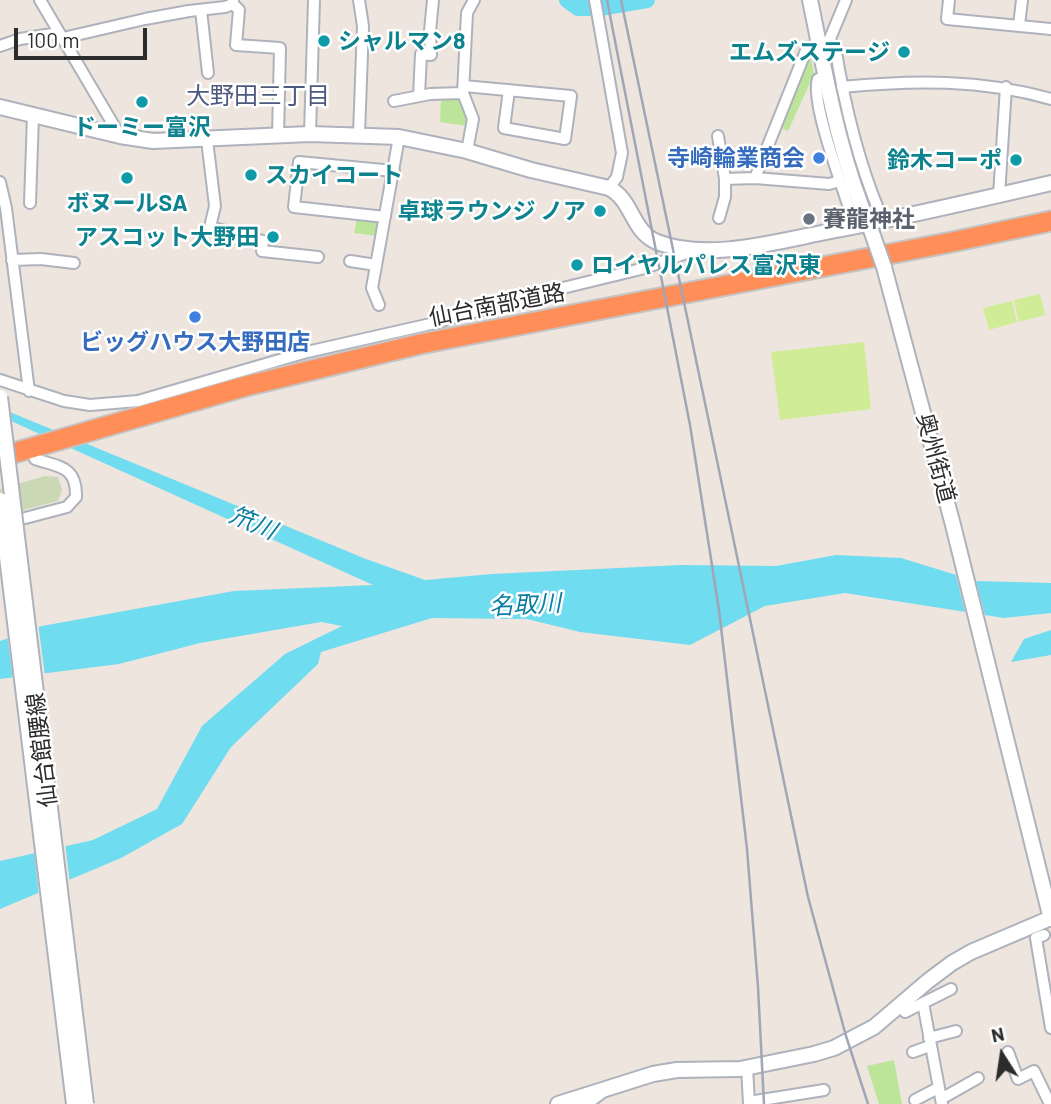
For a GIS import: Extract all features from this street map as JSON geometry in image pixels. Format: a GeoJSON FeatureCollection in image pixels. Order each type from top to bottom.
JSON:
{"type":"FeatureCollection","features":[{"type":"Feature","properties":{"kind":"highway","name":"仙台南部道路"},"geometry":{"type":"LineString","coordinates":[[0,457],[31,454],[120,422],[246,386],[420,344],[939,245],[1051,221]]}},
{"type":"Feature","properties":{"kind":"main road","name":"奥州街道"},"geometry":{"type":"LineString","coordinates":[[810,0],[824,43],[826,77],[844,153],[892,293],[957,538],[1051,916]]}},
{"type":"Feature","properties":{"kind":"main road"},"geometry":{"type":"LineString","coordinates":[[0,107],[153,142],[359,134],[399,137],[467,151],[531,170],[609,188],[625,201],[635,223],[651,239],[680,248],[744,247],[870,227],[1051,183]]}},
{"type":"Feature","properties":{"kind":"main road","name":"仙台館腰線"},"geometry":{"type":"LineString","coordinates":[[0,397],[86,1104]]}},
{"type":"Feature","properties":{"kind":"main road","name":"仙台館腰線"},"geometry":{"type":"LineString","coordinates":[[0,500],[74,1104]]}},
{"type":"Feature","properties":{"kind":"main road"},"geometry":{"type":"LineString","coordinates":[[558,1104],[677,1069],[726,1070],[747,1067],[814,1054],[855,1039],[874,1027],[952,963],[1051,916]]}},
{"type":"Feature","properties":{"kind":"street"},"geometry":{"type":"LineString","coordinates":[[40,0],[120,136]]}},
{"type":"Feature","properties":{"kind":"street"},"geometry":{"type":"LineString","coordinates":[[310,134],[314,0]]}},
{"type":"Feature","properties":{"kind":"street"},"geometry":{"type":"LineString","coordinates":[[359,0],[363,26],[359,134]]}},
{"type":"Feature","properties":{"kind":"street"},"geometry":{"type":"LineString","coordinates":[[419,96],[421,54],[431,55],[429,31],[433,0]]}},
{"type":"Feature","properties":{"kind":"street"},"geometry":{"type":"LineString","coordinates":[[467,151],[473,119],[463,89],[467,13],[474,0]]}},
{"type":"Feature","properties":{"kind":"street"},"geometry":{"type":"LineString","coordinates":[[595,0],[622,153],[617,177],[609,188]]}},
{"type":"Feature","properties":{"kind":"street"},"geometry":{"type":"LineString","coordinates":[[824,43],[846,0]]}},
{"type":"Feature","properties":{"kind":"street"},"geometry":{"type":"LineString","coordinates":[[948,0],[947,19],[1051,29]]}},
{"type":"Feature","properties":{"kind":"street"},"geometry":{"type":"LineString","coordinates":[[1019,25],[1022,0]]}},
{"type":"Feature","properties":{"kind":"street"},"geometry":{"type":"LineString","coordinates":[[0,46],[20,39],[61,36],[145,19],[225,7],[233,2],[239,10],[236,45],[280,48],[278,136]]}},
{"type":"Feature","properties":{"kind":"street"},"geometry":{"type":"LineString","coordinates":[[201,10],[208,73]]}},
{"type":"Feature","properties":{"kind":"street"},"geometry":{"type":"LineString","coordinates":[[755,178],[807,48],[824,43],[835,46],[842,87],[868,186],[879,211]]}},
{"type":"Feature","properties":{"kind":"street"},"geometry":{"type":"LineString","coordinates":[[826,77],[818,79],[816,89],[852,217]]}},
{"type":"Feature","properties":{"kind":"street"},"geometry":{"type":"LineString","coordinates":[[842,87],[926,81],[971,83],[1051,99]]}},
{"type":"Feature","properties":{"kind":"street"},"geometry":{"type":"LineString","coordinates":[[999,195],[1006,88]]}},
{"type":"Feature","properties":{"kind":"street"},"geometry":{"type":"LineString","coordinates":[[394,101],[463,89],[509,90],[570,96],[565,139],[504,128],[509,90]]}},
{"type":"Feature","properties":{"kind":"street"},"geometry":{"type":"LineString","coordinates":[[30,203],[33,116]]}},
{"type":"Feature","properties":{"kind":"street"},"geometry":{"type":"LineString","coordinates":[[718,136],[725,179],[725,197],[719,218]]}},
{"type":"Feature","properties":{"kind":"street"},"geometry":{"type":"LineString","coordinates":[[379,305],[372,288],[399,137]]}},
{"type":"Feature","properties":{"kind":"street"},"geometry":{"type":"LineString","coordinates":[[207,140],[215,206],[210,227],[262,241],[262,251],[318,257]]}},
{"type":"Feature","properties":{"kind":"street"},"geometry":{"type":"LineString","coordinates":[[385,217],[294,207],[299,162],[394,172]]}},
{"type":"Feature","properties":{"kind":"street"},"geometry":{"type":"LineString","coordinates":[[725,179],[755,178],[829,184],[840,181]]}},
{"type":"Feature","properties":{"kind":"street"},"geometry":{"type":"LineString","coordinates":[[0,182],[29,391]]}},
{"type":"Feature","properties":{"kind":"street"},"geometry":{"type":"LineString","coordinates":[[0,380],[64,401],[90,405],[138,401],[307,352],[435,323],[645,268],[698,249]]}},
{"type":"Feature","properties":{"kind":"street"},"geometry":{"type":"LineString","coordinates":[[12,260],[68,259]]}},
{"type":"Feature","properties":{"kind":"street"},"geometry":{"type":"LineString","coordinates":[[350,261],[376,265]]}},
{"type":"Feature","properties":{"kind":"street"},"geometry":{"type":"LineString","coordinates":[[0,524],[66,507],[76,497],[72,474],[31,454]]}},
{"type":"Feature","properties":{"kind":"street"},"geometry":{"type":"LineString","coordinates":[[1044,935],[1036,938],[1051,1028]]}},
{"type":"Feature","properties":{"kind":"street"},"geometry":{"type":"LineString","coordinates":[[905,1012],[951,989]]}},
{"type":"Feature","properties":{"kind":"street"},"geometry":{"type":"LineString","coordinates":[[923,1003],[940,1097]]}},
{"type":"Feature","properties":{"kind":"street"},"geometry":{"type":"LineString","coordinates":[[913,1052],[956,1031]]}},
{"type":"Feature","properties":{"kind":"street"},"geometry":{"type":"LineString","coordinates":[[1008,1052],[1018,1079],[1034,1071],[1050,1104]]}},
{"type":"Feature","properties":{"kind":"street"},"geometry":{"type":"LineString","coordinates":[[747,1067],[749,1103],[800,1099],[824,1090]]}},
{"type":"Feature","properties":{"kind":"street"},"geometry":{"type":"LineString","coordinates":[[915,1100],[940,1097],[978,1077]]}},
{"type":"Feature","properties":{"kind":"street"},"geometry":{"type":"LineString","coordinates":[[587,1104],[608,1089]]}},
{"type":"Feature","properties":{"kind":"green space"},"geometry":{"type":"Polygon","coordinates":[[[810,52],[814,74],[788,131],[778,127],[810,52]]]}},
{"type":"Feature","properties":{"kind":"green space"},"geometry":{"type":"Polygon","coordinates":[[[441,98],[461,99],[469,118],[467,126],[440,122],[441,98]]]}},
{"type":"Feature","properties":{"kind":"green space"},"geometry":{"type":"Polygon","coordinates":[[[357,218],[376,220],[379,225],[377,236],[354,233],[357,218]]]}},
{"type":"Feature","properties":{"kind":"green space"},"geometry":{"type":"Polygon","coordinates":[[[1040,294],[1045,315],[1019,322],[1014,300],[1040,294]]]}},
{"type":"Feature","properties":{"kind":"green space"},"geometry":{"type":"Polygon","coordinates":[[[1012,301],[1017,322],[989,330],[983,308],[1012,301]]]}},
{"type":"Feature","properties":{"kind":"green space"},"geometry":{"type":"Polygon","coordinates":[[[864,342],[871,409],[780,420],[771,352],[864,342]]]}},
{"type":"Feature","properties":{"kind":"green space"},"geometry":{"type":"Polygon","coordinates":[[[45,476],[58,477],[62,490],[58,501],[0,516],[0,489],[45,476]]]}},
{"type":"Feature","properties":{"kind":"green space"},"geometry":{"type":"Polygon","coordinates":[[[894,1060],[902,1104],[879,1104],[867,1066],[894,1060]]]}},
{"type":"Feature","properties":{"kind":"water"},"geometry":{"type":"Polygon","coordinates":[[[0,408],[366,559],[425,580],[681,565],[776,566],[836,555],[901,558],[976,581],[1051,583],[1051,613],[1004,618],[845,593],[765,606],[690,645],[580,632],[527,619],[432,618],[321,652],[318,664],[231,747],[182,824],[121,858],[0,909],[0,861],[93,840],[157,809],[202,726],[285,654],[342,626],[321,622],[200,643],[119,664],[0,679],[0,641],[42,626],[234,591],[373,585],[0,416],[0,408]]]}},
{"type":"Feature","properties":{"kind":"water"},"geometry":{"type":"Polygon","coordinates":[[[1051,630],[1051,655],[1011,662],[1024,639],[1051,630]]]}},
{"type":"Feature","properties":{"kind":"pier"},"geometry":{"type":"Polygon","coordinates":[[[955,571],[975,577],[986,619],[966,616],[955,571]]]}},
{"type":"Feature","properties":{"kind":"pier"},"geometry":{"type":"Polygon","coordinates":[[[38,623],[45,676],[13,681],[7,634],[38,623]]]}},
{"type":"Feature","properties":{"kind":"pier"},"geometry":{"type":"Polygon","coordinates":[[[65,843],[70,884],[39,897],[34,850],[65,843]]]}},
{"type":"Feature","properties":{"kind":"waterway"},"geometry":{"type":"LineString","coordinates":[[567,0],[578,8],[600,8],[647,0]]}},
{"type":"Feature","properties":{"kind":"railway"},"geometry":{"type":"LineString","coordinates":[[607,0],[690,425],[719,610],[747,849],[764,1104]]}},
{"type":"Feature","properties":{"kind":"railway"},"geometry":{"type":"LineString","coordinates":[[621,0],[808,897],[846,1036],[868,1104]]}},
{"type":"Feature","properties":{"kind":"place","name":"シャルマン8"},"geometry":{"type":"Point","coordinates":[324,41]}},
{"type":"Feature","properties":{"kind":"place","name":"エムズステージ"},"geometry":{"type":"Point","coordinates":[904,52]}},
{"type":"Feature","properties":{"kind":"place","name":"ドーミー富沢"},"geometry":{"type":"Point","coordinates":[142,102]}},
{"type":"Feature","properties":{"kind":"place","name":"寺崎輪業商会"},"geometry":{"type":"Point","coordinates":[819,158]}},
{"type":"Feature","properties":{"kind":"place","name":"鈴木コーポ"},"geometry":{"type":"Point","coordinates":[1016,160]}},
{"type":"Feature","properties":{"kind":"place","name":"スカイコート"},"geometry":{"type":"Point","coordinates":[251,175]}},
{"type":"Feature","properties":{"kind":"place","name":"ボヌールSA"},"geometry":{"type":"Point","coordinates":[127,178]}},
{"type":"Feature","properties":{"kind":"place","name":"卓球ラウンジ ノア"},"geometry":{"type":"Point","coordinates":[600,211]}},
{"type":"Feature","properties":{"kind":"place","name":"賽龍神社"},"geometry":{"type":"Point","coordinates":[809,219]}},
{"type":"Feature","properties":{"kind":"place","name":"アスコット大野田"},"geometry":{"type":"Point","coordinates":[273,237]}},
{"type":"Feature","properties":{"kind":"place","name":"ロイヤルパレス富沢東"},"geometry":{"type":"Point","coordinates":[577,265]}},
{"type":"Feature","properties":{"kind":"place","name":"ビッグハウス大野田店"},"geometry":{"type":"Point","coordinates":[195,317]}},
{"type":"Feature","properties":{"kind":"district","name":"大野田三丁目"},"geometry":{"type":"Point","coordinates":[258,96]}},
{"type":"Feature","properties":{"kind":"water label","name":"笊川"},"geometry":{"type":"Point","coordinates":[253,523]}},
{"type":"Feature","properties":{"kind":"water label","name":"名取川"},"geometry":{"type":"Point","coordinates":[525,605]}}]}
